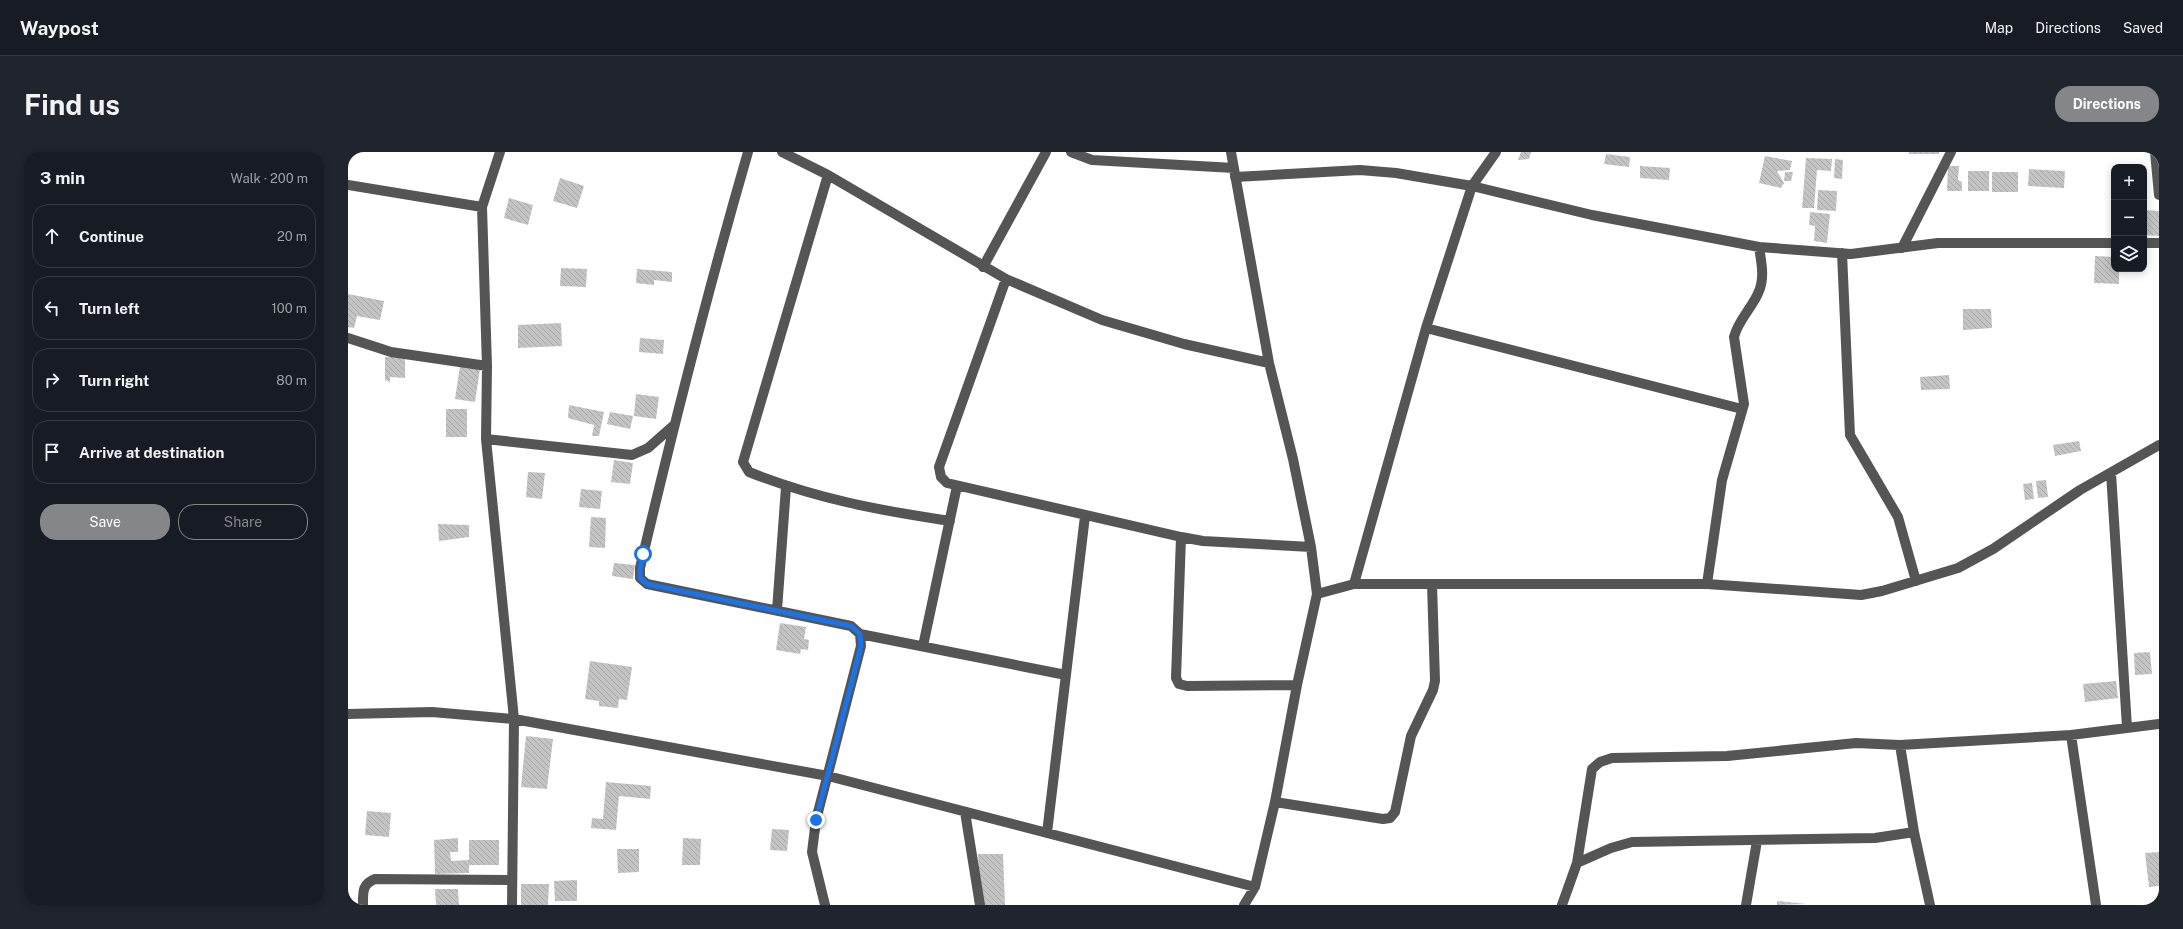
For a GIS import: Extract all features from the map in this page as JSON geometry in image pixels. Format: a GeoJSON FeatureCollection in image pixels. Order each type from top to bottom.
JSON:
{"type":"FeatureCollection","features":[{"type":"Feature","properties":{"kind":"street"},"geometry":{"type":"LineString","coordinates":[[500,152],[482,206],[487,366],[486,439],[514,719],[512,905]]}},
{"type":"Feature","properties":{"kind":"street"},"geometry":{"type":"LineString","coordinates":[[748,152],[708,290],[673,426],[640,568],[640,578],[647,584],[851,626],[860,634],[1066,675]]}},
{"type":"Feature","properties":{"kind":"street"},"geometry":{"type":"LineString","coordinates":[[782,152],[828,175],[1006,280],[1102,320],[1184,344],[1269,364]]}},
{"type":"Feature","properties":{"kind":"street"},"geometry":{"type":"LineString","coordinates":[[983,267],[1046,152]]}},
{"type":"Feature","properties":{"kind":"street"},"geometry":{"type":"LineString","coordinates":[[1071,152],[1092,160],[1235,173],[1360,170],[1396,173],[1472,186],[1592,215],[1759,247],[1851,254],[1938,243],[2111,243]]}},
{"type":"Feature","properties":{"kind":"street"},"geometry":{"type":"LineString","coordinates":[[1232,152],[1269,364],[1293,459],[1311,547],[1317,594],[1296,685],[1275,802],[1255,888],[1244,905]]}},
{"type":"Feature","properties":{"kind":"street"},"geometry":{"type":"LineString","coordinates":[[1354,584],[1426,328],[1472,186],[1496,152]]}},
{"type":"Feature","properties":{"kind":"street"},"geometry":{"type":"LineString","coordinates":[[1902,248],[1951,152]]}},
{"type":"Feature","properties":{"kind":"street"},"geometry":{"type":"LineString","coordinates":[[2155,152],[2159,195]]}},
{"type":"Feature","properties":{"kind":"street"},"geometry":{"type":"LineString","coordinates":[[828,175],[743,462],[749,472],[786,487],[861,507],[950,521]]}},
{"type":"Feature","properties":{"kind":"street"},"geometry":{"type":"LineString","coordinates":[[348,185],[482,206]]}},
{"type":"Feature","properties":{"kind":"street"},"geometry":{"type":"LineString","coordinates":[[2147,243],[2159,243]]}},
{"type":"Feature","properties":{"kind":"street"},"geometry":{"type":"LineString","coordinates":[[1707,584],[1722,480],[1744,404],[1734,337],[1736,330],[1759,290],[1762,276],[1759,247]]}},
{"type":"Feature","properties":{"kind":"street"},"geometry":{"type":"LineString","coordinates":[[1842,253],[1850,435],[1898,517],[1916,581]]}},
{"type":"Feature","properties":{"kind":"street"},"geometry":{"type":"LineString","coordinates":[[1006,280],[939,467],[941,477],[947,483],[1084,516],[1203,541],[1311,547]]}},
{"type":"Feature","properties":{"kind":"street"},"geometry":{"type":"LineString","coordinates":[[1426,328],[1738,408],[1742,407]]}},
{"type":"Feature","properties":{"kind":"street"},"geometry":{"type":"LineString","coordinates":[[348,338],[391,352],[487,366]]}},
{"type":"Feature","properties":{"kind":"street"},"geometry":{"type":"LineString","coordinates":[[486,439],[632,455],[648,448],[673,426]]}},
{"type":"Feature","properties":{"kind":"street"},"geometry":{"type":"LineString","coordinates":[[1317,594],[1354,584],[1707,584],[1861,595],[1882,591],[1958,568],[1994,549],[2080,490],[2159,445]]}},
{"type":"Feature","properties":{"kind":"street"},"geometry":{"type":"LineString","coordinates":[[2111,473],[2127,727]]}},
{"type":"Feature","properties":{"kind":"street"},"geometry":{"type":"LineString","coordinates":[[923,646],[957,486]]}},
{"type":"Feature","properties":{"kind":"street"},"geometry":{"type":"LineString","coordinates":[[777,610],[786,487]]}},
{"type":"Feature","properties":{"kind":"street"},"geometry":{"type":"LineString","coordinates":[[1047,833],[1084,516]]}},
{"type":"Feature","properties":{"kind":"street"},"geometry":{"type":"LineString","coordinates":[[1181,537],[1176,678],[1179,684],[1186,686],[1296,685]]}},
{"type":"Feature","properties":{"kind":"street"},"geometry":{"type":"LineString","coordinates":[[1275,802],[1383,818],[1390,818],[1395,812],[1410,739],[1434,686],[1432,584]]}},
{"type":"Feature","properties":{"kind":"street"},"geometry":{"type":"LineString","coordinates":[[825,905],[812,852],[816,820],[861,646],[860,634]]}},
{"type":"Feature","properties":{"kind":"street"},"geometry":{"type":"LineString","coordinates":[[348,714],[432,712],[514,719],[828,776],[1255,888]]}},
{"type":"Feature","properties":{"kind":"street"},"geometry":{"type":"LineString","coordinates":[[1562,905],[1577,863],[1592,769],[1600,762],[1612,758],[1727,756],[1856,743],[1900,745],[2071,735],[2159,724]]}},
{"type":"Feature","properties":{"kind":"street"},"geometry":{"type":"LineString","coordinates":[[2071,735],[2096,905]]}},
{"type":"Feature","properties":{"kind":"street"},"geometry":{"type":"LineString","coordinates":[[1900,745],[1914,832],[1930,905]]}},
{"type":"Feature","properties":{"kind":"street"},"geometry":{"type":"LineString","coordinates":[[965,812],[980,905]]}},
{"type":"Feature","properties":{"kind":"street"},"geometry":{"type":"LineString","coordinates":[[1577,863],[1611,848],[1632,842],[1874,838],[1914,832]]}},
{"type":"Feature","properties":{"kind":"street"},"geometry":{"type":"LineString","coordinates":[[1746,905],[1757,841]]}},
{"type":"Feature","properties":{"kind":"street"},"geometry":{"type":"LineString","coordinates":[[363,905],[364,887],[368,882],[375,879],[512,880]]}},
{"type":"Feature","properties":{"kind":"building"},"geometry":{"type":"Polygon","coordinates":[[[1521,152],[1531,152],[1529,159],[1518,160],[1521,152]]]}},
{"type":"Feature","properties":{"kind":"building"},"geometry":{"type":"Polygon","coordinates":[[[1909,152],[1939,152],[1939,154],[1909,154],[1909,152]]]}},
{"type":"Feature","properties":{"kind":"building"},"geometry":{"type":"Polygon","coordinates":[[[1606,154],[1630,157],[1629,167],[1604,164],[1606,154]]]}},
{"type":"Feature","properties":{"kind":"building"},"geometry":{"type":"Polygon","coordinates":[[[1765,156],[1792,161],[1790,170],[1777,171],[1784,183],[1781,188],[1759,183],[1765,156]]]}},
{"type":"Feature","properties":{"kind":"building"},"geometry":{"type":"Polygon","coordinates":[[[1806,158],[1832,159],[1831,171],[1817,170],[1814,208],[1802,208],[1806,158]]]}},
{"type":"Feature","properties":{"kind":"building"},"geometry":{"type":"Polygon","coordinates":[[[1835,159],[1843,160],[1842,179],[1834,178],[1835,159]]]}},
{"type":"Feature","properties":{"kind":"building"},"geometry":{"type":"Polygon","coordinates":[[[1640,166],[1670,168],[1669,180],[1640,178],[1640,166]]]}},
{"type":"Feature","properties":{"kind":"building"},"geometry":{"type":"Polygon","coordinates":[[[1948,166],[1959,166],[1958,180],[1962,182],[1962,191],[1947,191],[1948,166]]]}},
{"type":"Feature","properties":{"kind":"building"},"geometry":{"type":"Polygon","coordinates":[[[2029,169],[2065,171],[2064,188],[2028,186],[2029,169]]]}},
{"type":"Feature","properties":{"kind":"building"},"geometry":{"type":"Polygon","coordinates":[[[1968,171],[1989,171],[1989,191],[1968,191],[1968,171]]]}},
{"type":"Feature","properties":{"kind":"building"},"geometry":{"type":"Polygon","coordinates":[[[1785,172],[1793,172],[1791,181],[1784,181],[1785,172]]]}},
{"type":"Feature","properties":{"kind":"building"},"geometry":{"type":"Polygon","coordinates":[[[1992,172],[2018,172],[2018,192],[1992,192],[1992,172]]]}},
{"type":"Feature","properties":{"kind":"building"},"geometry":{"type":"Polygon","coordinates":[[[560,178],[584,186],[577,208],[553,201],[560,178]]]}},
{"type":"Feature","properties":{"kind":"building"},"geometry":{"type":"Polygon","coordinates":[[[1818,190],[1837,191],[1836,211],[1817,210],[1818,190]]]}},
{"type":"Feature","properties":{"kind":"building"},"geometry":{"type":"Polygon","coordinates":[[[509,198],[533,205],[528,225],[504,218],[509,198]]]}},
{"type":"Feature","properties":{"kind":"building"},"geometry":{"type":"Polygon","coordinates":[[[2147,210],[2159,211],[2159,236],[2147,235],[2147,210]]]}},
{"type":"Feature","properties":{"kind":"building"},"geometry":{"type":"Polygon","coordinates":[[[1810,212],[1830,214],[1827,243],[1814,241],[1815,226],[1809,225],[1810,212]]]}},
{"type":"Feature","properties":{"kind":"building"},"geometry":{"type":"Polygon","coordinates":[[[2095,256],[2111,257],[2111,272],[2119,272],[2119,284],[2094,283],[2095,256]]]}},
{"type":"Feature","properties":{"kind":"building"},"geometry":{"type":"Polygon","coordinates":[[[561,268],[587,269],[586,287],[560,286],[561,268]]]}},
{"type":"Feature","properties":{"kind":"building"},"geometry":{"type":"Polygon","coordinates":[[[637,269],[672,272],[672,282],[654,280],[654,285],[636,283],[637,269]]]}},
{"type":"Feature","properties":{"kind":"building"},"geometry":{"type":"Polygon","coordinates":[[[348,294],[384,301],[380,320],[357,316],[354,328],[348,327],[348,294]]]}},
{"type":"Feature","properties":{"kind":"building"},"geometry":{"type":"Polygon","coordinates":[[[1963,309],[1991,309],[1992,328],[1963,330],[1963,309]]]}},
{"type":"Feature","properties":{"kind":"building"},"geometry":{"type":"Polygon","coordinates":[[[561,323],[562,346],[518,348],[518,325],[561,323]]]}},
{"type":"Feature","properties":{"kind":"building"},"geometry":{"type":"Polygon","coordinates":[[[640,338],[664,340],[663,354],[639,352],[640,338]]]}},
{"type":"Feature","properties":{"kind":"building"},"geometry":{"type":"Polygon","coordinates":[[[385,357],[405,357],[405,378],[390,377],[390,382],[385,380],[385,357]]]}},
{"type":"Feature","properties":{"kind":"building"},"geometry":{"type":"Polygon","coordinates":[[[460,366],[480,369],[475,402],[455,399],[460,366]]]}},
{"type":"Feature","properties":{"kind":"building"},"geometry":{"type":"Polygon","coordinates":[[[1949,375],[1950,389],[1921,390],[1920,377],[1949,375]]]}},
{"type":"Feature","properties":{"kind":"building"},"geometry":{"type":"Polygon","coordinates":[[[636,394],[659,397],[656,419],[634,416],[636,394]]]}},
{"type":"Feature","properties":{"kind":"building"},"geometry":{"type":"Polygon","coordinates":[[[569,405],[604,412],[599,436],[592,436],[594,425],[568,418],[569,405]]]}},
{"type":"Feature","properties":{"kind":"building"},"geometry":{"type":"Polygon","coordinates":[[[446,409],[467,409],[467,437],[446,437],[446,409]]]}},
{"type":"Feature","properties":{"kind":"building"},"geometry":{"type":"Polygon","coordinates":[[[610,412],[633,416],[630,429],[607,424],[610,412]]]}},
{"type":"Feature","properties":{"kind":"building"},"geometry":{"type":"Polygon","coordinates":[[[2079,441],[2081,451],[2055,456],[2053,445],[2079,441]]]}},
{"type":"Feature","properties":{"kind":"building"},"geometry":{"type":"Polygon","coordinates":[[[614,460],[633,463],[630,484],[611,482],[614,460]]]}},
{"type":"Feature","properties":{"kind":"building"},"geometry":{"type":"Polygon","coordinates":[[[528,472],[545,473],[542,499],[526,497],[528,472]]]}},
{"type":"Feature","properties":{"kind":"building"},"geometry":{"type":"Polygon","coordinates":[[[2046,480],[2048,497],[2038,498],[2036,481],[2046,480]]]}},
{"type":"Feature","properties":{"kind":"building"},"geometry":{"type":"Polygon","coordinates":[[[2032,483],[2034,499],[2025,500],[2023,484],[2032,483]]]}},
{"type":"Feature","properties":{"kind":"building"},"geometry":{"type":"Polygon","coordinates":[[[581,489],[602,491],[600,509],[579,507],[581,489]]]}},
{"type":"Feature","properties":{"kind":"building"},"geometry":{"type":"Polygon","coordinates":[[[591,517],[606,518],[605,548],[589,547],[591,517]]]}},
{"type":"Feature","properties":{"kind":"building"},"geometry":{"type":"Polygon","coordinates":[[[438,524],[469,525],[469,537],[439,541],[438,524]]]}},
{"type":"Feature","properties":{"kind":"building"},"geometry":{"type":"Polygon","coordinates":[[[614,563],[635,565],[633,579],[612,576],[614,563]]]}},
{"type":"Feature","properties":{"kind":"building"},"geometry":{"type":"Polygon","coordinates":[[[780,623],[806,627],[804,639],[809,640],[808,650],[801,649],[800,654],[776,650],[780,623]]]}},
{"type":"Feature","properties":{"kind":"building"},"geometry":{"type":"Polygon","coordinates":[[[2150,652],[2152,674],[2135,675],[2134,653],[2150,652]]]}},
{"type":"Feature","properties":{"kind":"building"},"geometry":{"type":"Polygon","coordinates":[[[590,661],[632,667],[627,700],[619,699],[618,708],[599,706],[599,701],[585,699],[590,661]]]}},
{"type":"Feature","properties":{"kind":"building"},"geometry":{"type":"Polygon","coordinates":[[[2116,681],[2118,698],[2085,702],[2083,684],[2116,681]]]}},
{"type":"Feature","properties":{"kind":"building"},"geometry":{"type":"Polygon","coordinates":[[[526,736],[553,739],[547,789],[521,787],[526,736]]]}},
{"type":"Feature","properties":{"kind":"building"},"geometry":{"type":"Polygon","coordinates":[[[606,782],[651,786],[650,799],[619,796],[616,830],[591,828],[592,818],[603,819],[606,782]]]}},
{"type":"Feature","properties":{"kind":"building"},"geometry":{"type":"Polygon","coordinates":[[[367,811],[391,813],[389,837],[365,835],[367,811]]]}},
{"type":"Feature","properties":{"kind":"building"},"geometry":{"type":"Polygon","coordinates":[[[772,829],[789,830],[787,851],[770,850],[772,829]]]}},
{"type":"Feature","properties":{"kind":"building"},"geometry":{"type":"Polygon","coordinates":[[[458,838],[458,852],[450,852],[451,861],[469,860],[469,840],[499,840],[499,865],[469,865],[469,873],[435,874],[434,840],[458,838]]]}},
{"type":"Feature","properties":{"kind":"building"},"geometry":{"type":"Polygon","coordinates":[[[683,838],[701,839],[700,865],[682,865],[683,838]]]}},
{"type":"Feature","properties":{"kind":"building"},"geometry":{"type":"Polygon","coordinates":[[[617,849],[639,849],[639,872],[618,873],[617,849]]]}},
{"type":"Feature","properties":{"kind":"building"},"geometry":{"type":"Polygon","coordinates":[[[2159,852],[2159,886],[2149,887],[2145,853],[2159,852]]]}},
{"type":"Feature","properties":{"kind":"building"},"geometry":{"type":"Polygon","coordinates":[[[978,854],[1003,854],[1005,905],[980,905],[978,854]]]}},
{"type":"Feature","properties":{"kind":"building"},"geometry":{"type":"Polygon","coordinates":[[[577,880],[577,901],[555,901],[554,881],[577,880]]]}},
{"type":"Feature","properties":{"kind":"building"},"geometry":{"type":"Polygon","coordinates":[[[521,884],[549,884],[548,905],[521,905],[521,884]]]}},
{"type":"Feature","properties":{"kind":"building"},"geometry":{"type":"Polygon","coordinates":[[[435,889],[458,889],[459,905],[436,905],[435,889]]]}},
{"type":"Feature","properties":{"kind":"building"},"geometry":{"type":"Polygon","coordinates":[[[1777,901],[1807,904],[1777,905],[1777,901]]]}},
{"type":"Feature","properties":{"kind":"route"},"geometry":{"type":"LineString","coordinates":[[643,554],[640,568],[640,578],[647,584],[851,626],[860,634],[861,646],[816,820]]}}]}
